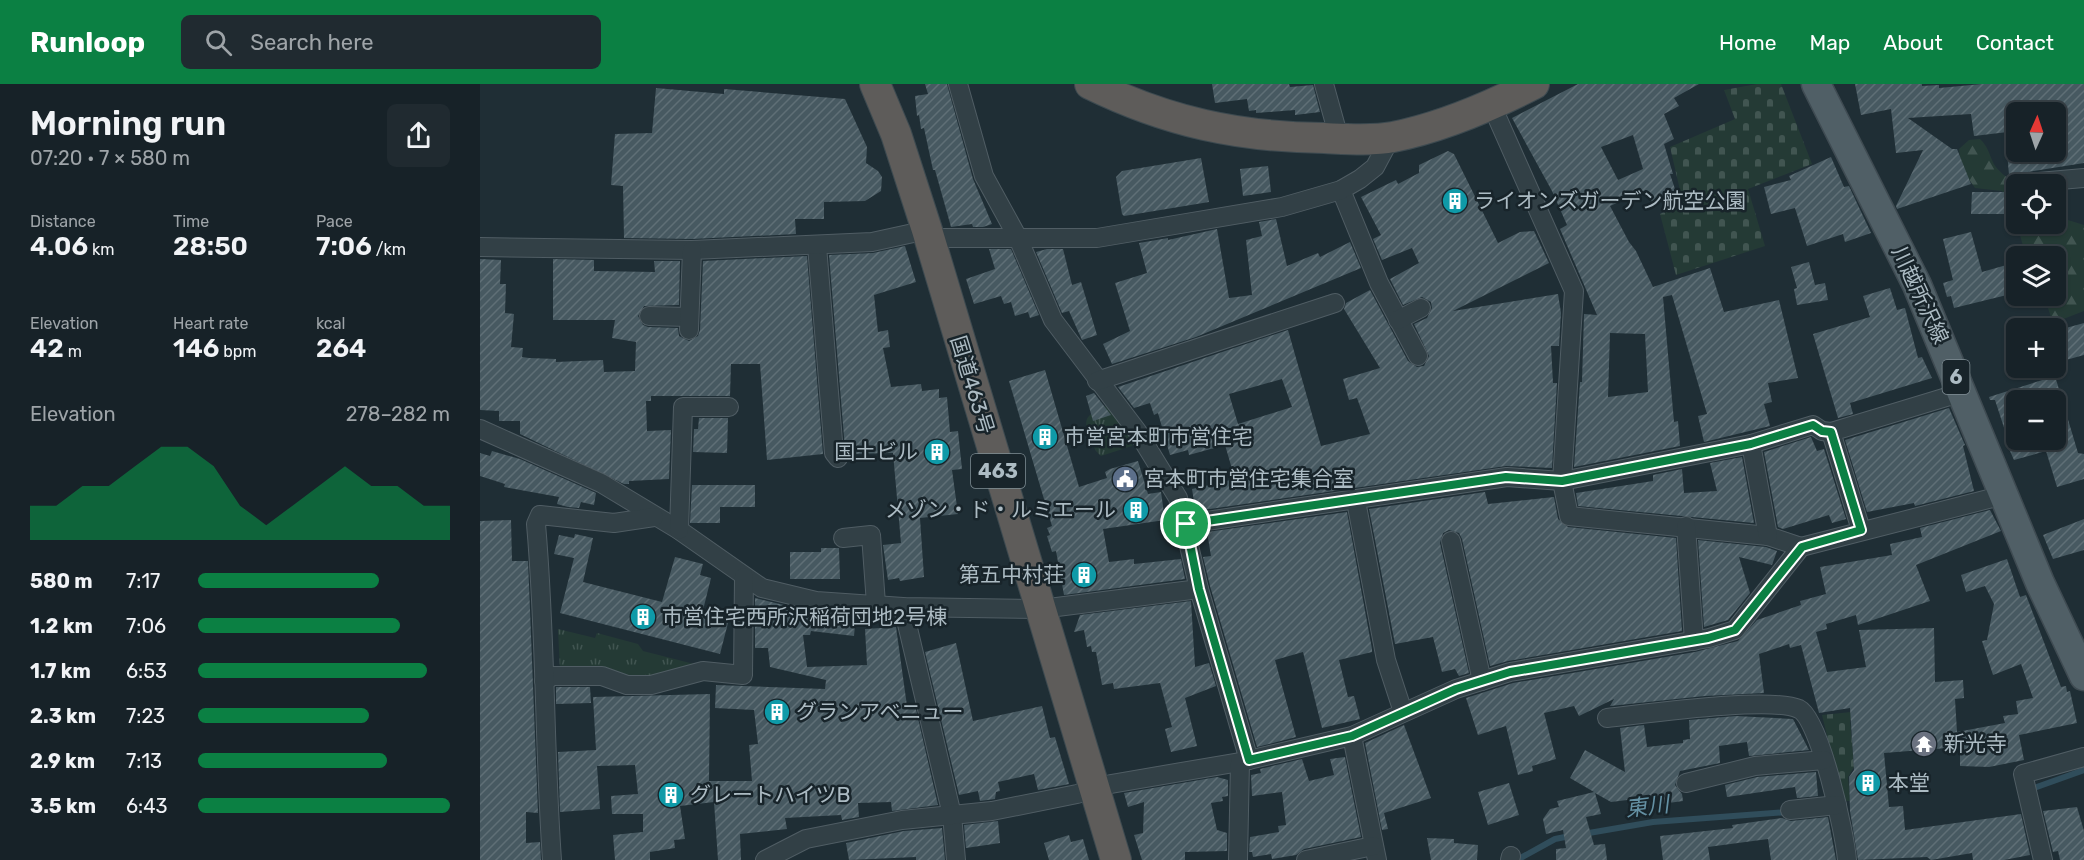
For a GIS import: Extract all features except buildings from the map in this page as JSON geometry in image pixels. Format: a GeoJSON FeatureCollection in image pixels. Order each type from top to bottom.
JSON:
{"type":"FeatureCollection","features":[{"type":"Feature","properties":{"kind":"highway","name":"国道463号"},"geometry":{"type":"LineString","coordinates":[[875,84],[896,134],[928,234],[1116,860]]}},
{"type":"Feature","properties":{"kind":"highway"},"geometry":{"type":"LineString","coordinates":[[1090,84],[1129,103],[1163,115],[1223,130],[1283,137],[1340,138],[1391,137],[1439,125],[1492,106],[1534,84]]}},
{"type":"Feature","properties":{"kind":"main road","name":"川越所沢線"},"geometry":{"type":"LineString","coordinates":[[1816,84],[1917,285],[2004,495],[2081,666]]}},
{"type":"Feature","properties":{"kind":"street"},"geometry":{"type":"LineString","coordinates":[[958,84],[984,176],[1018,238],[1053,320],[1137,431],[1178,498],[1186,524],[1199,589],[1245,761],[1238,860]]}},
{"type":"Feature","properties":{"kind":"street"},"geometry":{"type":"LineString","coordinates":[[1324,84],[1340,138]]}},
{"type":"Feature","properties":{"kind":"street"},"geometry":{"type":"LineString","coordinates":[[1492,106],[1574,291],[1562,481],[1569,516],[1768,536],[1802,547],[2004,495]]}},
{"type":"Feature","properties":{"kind":"street"},"geometry":{"type":"LineString","coordinates":[[480,247],[692,250],[817,246],[872,242],[928,234],[1018,238],[1097,238],[1282,207],[1341,190],[1375,167],[1391,137]]}},
{"type":"Feature","properties":{"kind":"street"},"geometry":{"type":"LineString","coordinates":[[2066,180],[2084,178]]}},
{"type":"Feature","properties":{"kind":"street"},"geometry":{"type":"LineString","coordinates":[[1341,190],[1379,283],[1418,356]]}},
{"type":"Feature","properties":{"kind":"street"},"geometry":{"type":"LineString","coordinates":[[817,246],[834,453],[838,458]]}},
{"type":"Feature","properties":{"kind":"street"},"geometry":{"type":"LineString","coordinates":[[649,316],[689,324],[692,250]]}},
{"type":"Feature","properties":{"kind":"street"},"geometry":{"type":"LineString","coordinates":[[1097,381],[1335,303]]}},
{"type":"Feature","properties":{"kind":"street"},"geometry":{"type":"LineString","coordinates":[[1398,320],[1421,308]]}},
{"type":"Feature","properties":{"kind":"street"},"geometry":{"type":"LineString","coordinates":[[1186,524],[1356,501],[1506,477],[1562,481],[1751,444],[1813,425],[1822,431],[1831,432],[1963,392]]}},
{"type":"Feature","properties":{"kind":"street"},"geometry":{"type":"LineString","coordinates":[[679,530],[683,407],[729,408]]}},
{"type":"Feature","properties":{"kind":"street"},"geometry":{"type":"LineString","coordinates":[[480,429],[601,483],[679,530],[762,588],[816,601],[903,607],[1041,609],[1199,589]]}},
{"type":"Feature","properties":{"kind":"street"},"geometry":{"type":"LineString","coordinates":[[1831,432],[1861,530]]}},
{"type":"Feature","properties":{"kind":"street"},"geometry":{"type":"LineString","coordinates":[[1751,444],[1768,536]]}},
{"type":"Feature","properties":{"kind":"street"},"geometry":{"type":"LineString","coordinates":[[1356,501],[1379,628],[1403,712]]}},
{"type":"Feature","properties":{"kind":"street"},"geometry":{"type":"LineString","coordinates":[[552,860],[544,681],[543,600],[536,524],[540,515],[614,523],[654,517]]}},
{"type":"Feature","properties":{"kind":"street"},"geometry":{"type":"LineString","coordinates":[[1686,526],[1694,640]]}},
{"type":"Feature","properties":{"kind":"street"},"geometry":{"type":"LineString","coordinates":[[843,538],[871,535],[876,604]]}},
{"type":"Feature","properties":{"kind":"street"},"geometry":{"type":"LineString","coordinates":[[1450,541],[1482,681]]}},
{"type":"Feature","properties":{"kind":"street"},"geometry":{"type":"LineString","coordinates":[[765,860],[806,839],[902,820],[992,811],[1111,784],[1245,761],[1352,736],[1403,712],[1510,672],[1577,658],[1694,640],[1735,630],[1802,547]]}},
{"type":"Feature","properties":{"kind":"street"},"geometry":{"type":"LineString","coordinates":[[544,681],[553,676],[602,676],[627,686],[651,685],[703,671],[742,675],[744,577]]}},
{"type":"Feature","properties":{"kind":"street"},"geometry":{"type":"LineString","coordinates":[[903,607],[952,815],[956,860]]}},
{"type":"Feature","properties":{"kind":"street"},"geometry":{"type":"LineString","coordinates":[[1607,718],[1770,703],[1800,709],[1810,720],[1824,760],[1844,829],[1848,860]]}},
{"type":"Feature","properties":{"kind":"street"},"geometry":{"type":"LineString","coordinates":[[1306,860],[1375,853],[1352,736]]}},
{"type":"Feature","properties":{"kind":"street"},"geometry":{"type":"LineString","coordinates":[[2037,859],[2028,793],[2023,774],[2084,757]]}},
{"type":"Feature","properties":{"kind":"street"},"geometry":{"type":"LineString","coordinates":[[1686,783],[1755,766],[1824,760]]}},
{"type":"Feature","properties":{"kind":"street"},"geometry":{"type":"LineString","coordinates":[[1790,810],[1838,807]]}},
{"type":"Feature","properties":{"kind":"green space"},"geometry":{"type":"Polygon","coordinates":[[[1757,84],[1781,84],[1812,164],[1748,189],[1765,246],[1676,275],[1660,214],[1683,203],[1670,147],[1735,119],[1724,90],[1757,84]]]}},
{"type":"Feature","properties":{"kind":"green space"},"geometry":{"type":"Polygon","coordinates":[[[1980,139],[1996,168],[2006,176],[2006,197],[2002,191],[1975,188],[1961,168],[1959,149],[1969,140],[1980,139]]]}},
{"type":"Feature","properties":{"kind":"green space"},"geometry":{"type":"Polygon","coordinates":[[[2066,219],[2084,225],[2084,311],[2066,318],[2051,318],[2047,306],[2066,306],[2066,246],[2023,246],[2020,234],[2066,234],[2066,219]]]}},
{"type":"Feature","properties":{"kind":"green space"},"geometry":{"type":"Polygon","coordinates":[[[1102,406],[1110,407],[1135,439],[1132,446],[1101,456],[1090,439],[1086,423],[1089,415],[1102,406]]]}},
{"type":"Feature","properties":{"kind":"green space"},"geometry":{"type":"Polygon","coordinates":[[[558,629],[595,638],[597,633],[638,644],[643,651],[698,665],[652,678],[560,671],[558,629]]]}},
{"type":"Feature","properties":{"kind":"green space"},"geometry":{"type":"Polygon","coordinates":[[[1919,705],[1920,716],[1850,720],[1854,767],[1848,777],[1850,801],[1843,801],[1822,715],[1919,705]]]}},
{"type":"Feature","properties":{"kind":"waterway","name":"東川"},"geometry":{"type":"LineString","coordinates":[[2034,788],[2084,770]]}},
{"type":"Feature","properties":{"kind":"waterway","name":"東川"},"geometry":{"type":"LineString","coordinates":[[1583,834],[1653,822],[1787,812]]}},
{"type":"Feature","properties":{"kind":"waterway","name":"東川"},"geometry":{"type":"LineString","coordinates":[[1517,860],[1555,839],[1570,836]]}},
{"type":"Feature","properties":{"kind":"place","name":"ライオンズガーデン航空公園"},"geometry":{"type":"Point","coordinates":[1455,201]}},
{"type":"Feature","properties":{"kind":"place","name":"市営宮本町市営住宅"},"geometry":{"type":"Point","coordinates":[1045,437]}},
{"type":"Feature","properties":{"kind":"place","name":"国土ビル"},"geometry":{"type":"Point","coordinates":[937,452]}},
{"type":"Feature","properties":{"kind":"place","name":"宮本町市営住宅集合室"},"geometry":{"type":"Point","coordinates":[1125,479]}},
{"type":"Feature","properties":{"kind":"place","name":"メゾン・ド・ルミエール"},"geometry":{"type":"Point","coordinates":[1136,510]}},
{"type":"Feature","properties":{"kind":"place","name":"第五中村荘"},"geometry":{"type":"Point","coordinates":[1084,575]}},
{"type":"Feature","properties":{"kind":"place","name":"市営住宅西所沢稲荷団地2号棟"},"geometry":{"type":"Point","coordinates":[643,617]}},
{"type":"Feature","properties":{"kind":"place","name":"グランアベニュー"},"geometry":{"type":"Point","coordinates":[777,712]}},
{"type":"Feature","properties":{"kind":"place","name":"新光寺"},"geometry":{"type":"Point","coordinates":[1924,744]}},
{"type":"Feature","properties":{"kind":"place","name":"本堂"},"geometry":{"type":"Point","coordinates":[1868,783]}},
{"type":"Feature","properties":{"kind":"place","name":"グレートハイツB"},"geometry":{"type":"Point","coordinates":[671,795]}},
{"type":"Feature","properties":{"kind":"route"},"geometry":{"type":"LineString","coordinates":[[1813,425],[1822,431],[1831,432],[1861,530],[1802,547],[1735,630],[1708,638],[1636,651],[1577,658],[1510,672],[1456,689],[1352,736],[1249,760],[1199,589],[1186,524],[1356,501],[1448,484],[1506,477],[1562,481],[1751,444],[1813,425]]}}]}
